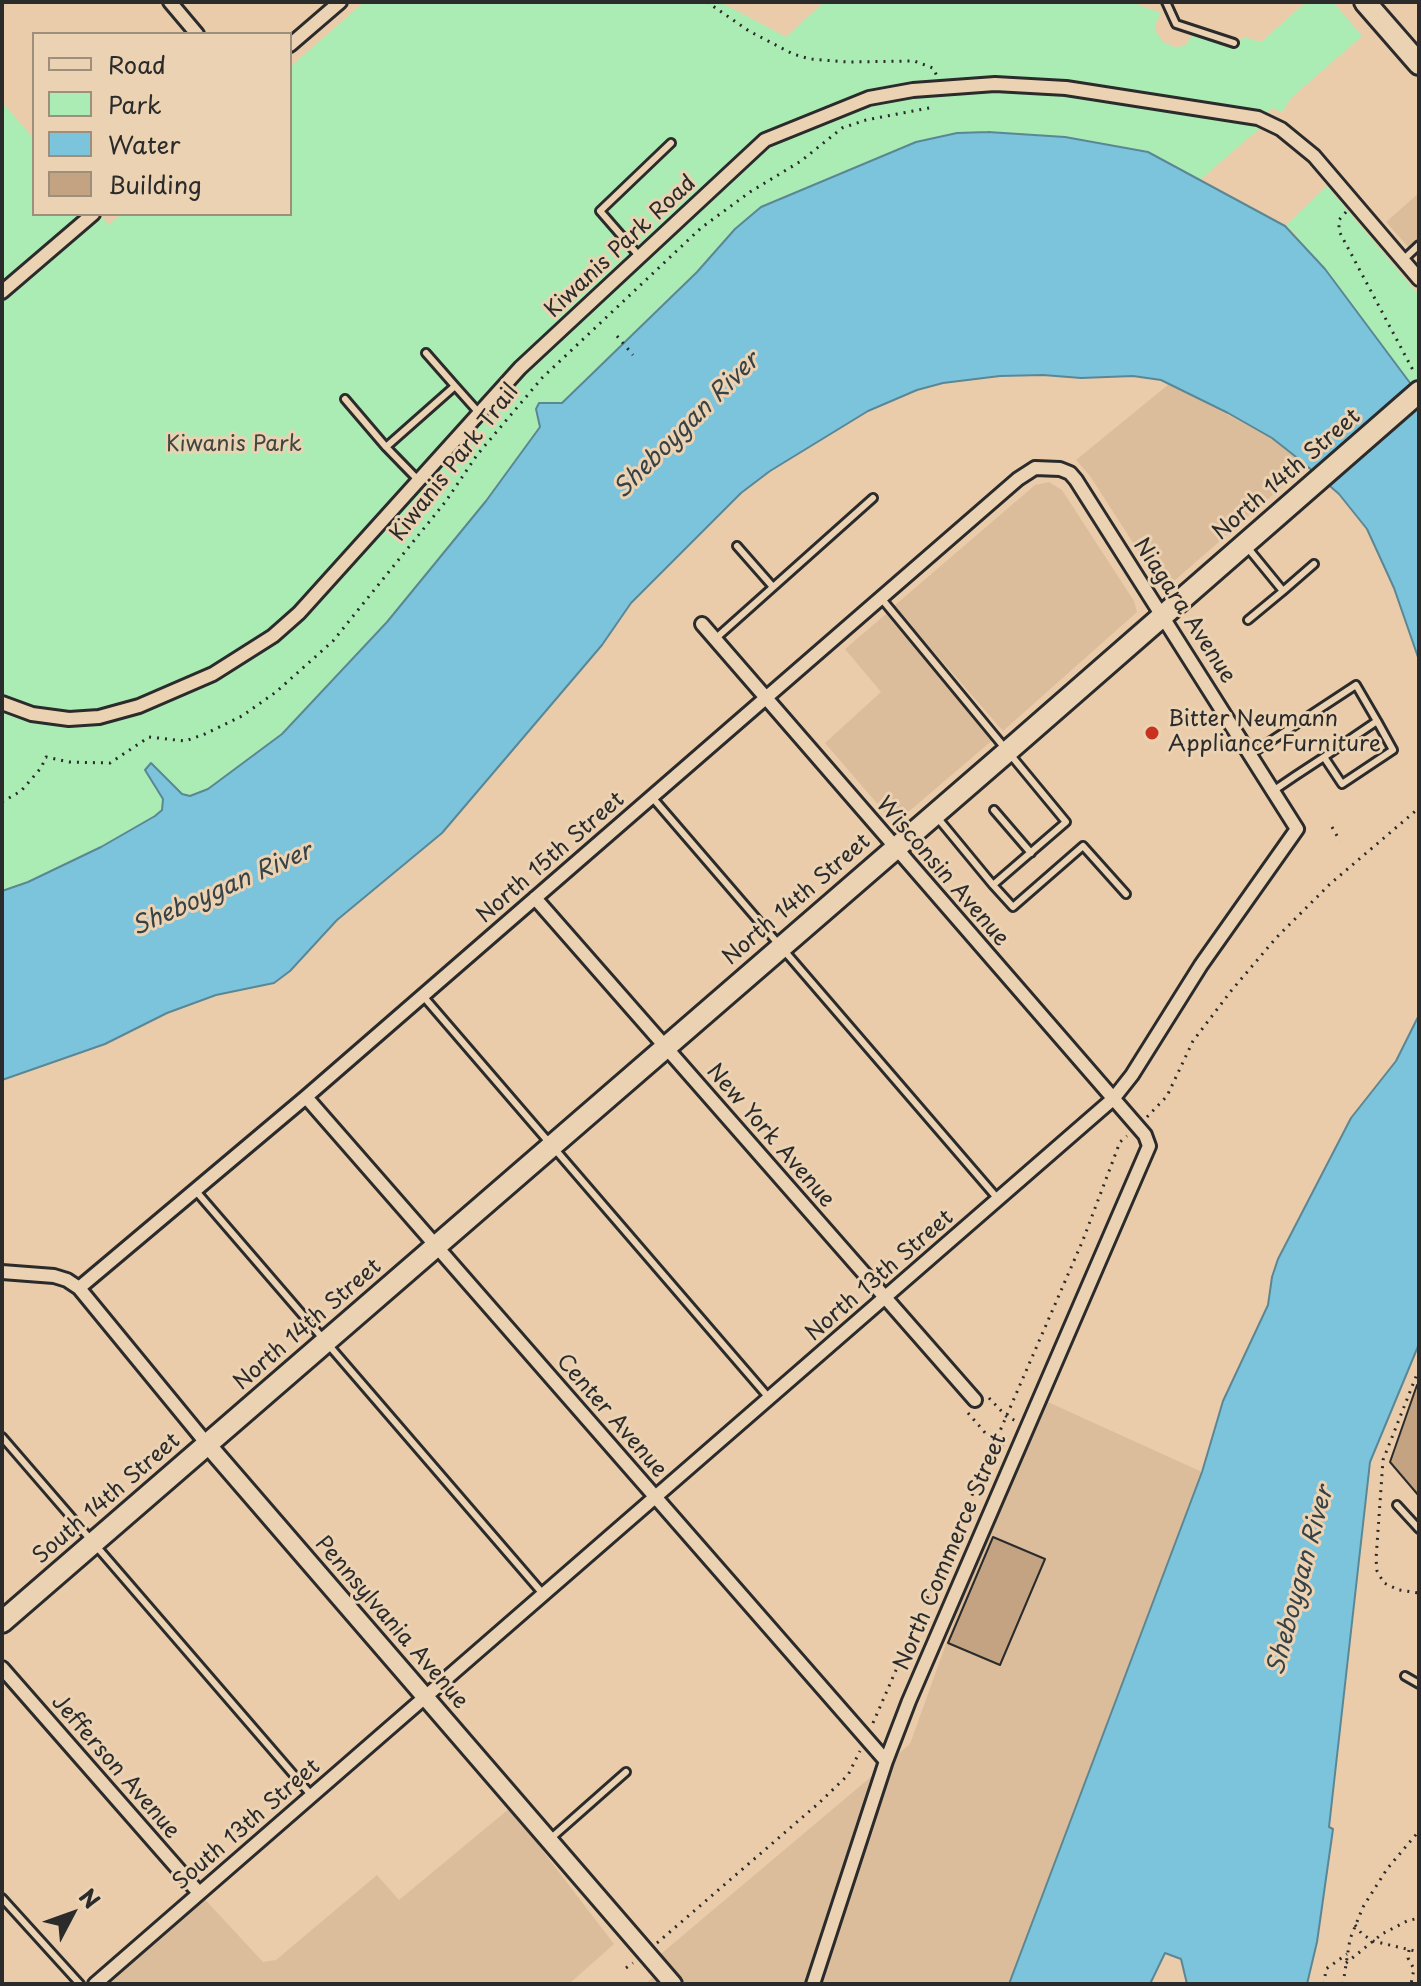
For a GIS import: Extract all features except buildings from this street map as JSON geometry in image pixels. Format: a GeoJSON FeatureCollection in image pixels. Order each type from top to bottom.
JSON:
{"type":"FeatureCollection","features":[{"type":"Feature","properties":{"kind":"main road"},"geometry":{"type":"LineString","coordinates":[[1365,2],[1419,64]]}},
{"type":"Feature","properties":{"kind":"main road","name":"North 14th Street"},"geometry":{"type":"LineString","coordinates":[[207,1444],[1419,392]]}},
{"type":"Feature","properties":{"kind":"main road","name":"South 14th Street"},"geometry":{"type":"LineString","coordinates":[[2,1622],[207,1444]]}},
{"type":"Feature","properties":{"kind":"street"},"geometry":{"type":"LineString","coordinates":[[170,2],[195,32]]}},
{"type":"Feature","properties":{"kind":"street"},"geometry":{"type":"LineString","coordinates":[[292,43],[340,2]]}},
{"type":"Feature","properties":{"kind":"street","name":"Kiwanis Park Road"},"geometry":{"type":"LineString","coordinates":[[2,703],[32,714],[87,718],[139,706],[213,674],[254,649],[299,613],[520,368],[765,140],[869,98],[942,87],[995,84],[1066,88],[1258,118],[1298,141],[1419,279]]}},
{"type":"Feature","properties":{"kind":"street"},"geometry":{"type":"LineString","coordinates":[[2,292],[91,216]]}},
{"type":"Feature","properties":{"kind":"street","name":"North 15th Street"},"geometry":{"type":"LineString","coordinates":[[79,1288],[306,1097],[1026,473],[1035,468],[1052,467]]}},
{"type":"Feature","properties":{"kind":"street","name":"Niagara Avenue"},"geometry":{"type":"LineString","coordinates":[[1052,467],[1066,471],[1074,478],[1297,829]]}},
{"type":"Feature","properties":{"kind":"street","name":"Wisconsin Avenue"},"geometry":{"type":"LineString","coordinates":[[702,624],[1138,1126],[1149,1146]]}},
{"type":"Feature","properties":{"kind":"street","name":"North 13th Street"},"geometry":{"type":"LineString","coordinates":[[426,1697],[1113,1099],[1132,1075],[1201,965],[1297,829]]}},
{"type":"Feature","properties":{"kind":"street","name":"New York Avenue"},"geometry":{"type":"LineString","coordinates":[[535,898],[975,1400]]}},
{"type":"Feature","properties":{"kind":"street","name":"Center Avenue"},"geometry":{"type":"LineString","coordinates":[[306,1097],[886,1761]]}},
{"type":"Feature","properties":{"kind":"street","name":"North Commerce Street"},"geometry":{"type":"LineString","coordinates":[[813,1984],[886,1761],[909,1701],[1149,1146]]}},
{"type":"Feature","properties":{"kind":"street"},"geometry":{"type":"LineString","coordinates":[[2,1272],[54,1276],[79,1288]]}},
{"type":"Feature","properties":{"kind":"street","name":"Pennsylvania Avenue"},"geometry":{"type":"LineString","coordinates":[[79,1288],[207,1444],[673,1984]]}},
{"type":"Feature","properties":{"kind":"street","name":"Jefferson Avenue"},"geometry":{"type":"LineString","coordinates":[[2,1668],[199,1893]]}},
{"type":"Feature","properties":{"kind":"street","name":"South 13th Street"},"geometry":{"type":"LineString","coordinates":[[95,1984],[426,1697]]}},
{"type":"Feature","properties":{"kind":"lane"},"geometry":{"type":"LineString","coordinates":[[1166,2],[1176,24],[1234,43]]}},
{"type":"Feature","properties":{"kind":"lane"},"geometry":{"type":"LineString","coordinates":[[640,257],[600,211],[671,143]]}},
{"type":"Feature","properties":{"kind":"lane"},"geometry":{"type":"LineString","coordinates":[[1403,260],[1419,245]]}},
{"type":"Feature","properties":{"kind":"lane"},"geometry":{"type":"LineString","coordinates":[[426,353],[480,414]]}},
{"type":"Feature","properties":{"kind":"lane"},"geometry":{"type":"LineString","coordinates":[[386,447],[455,386]]}},
{"type":"Feature","properties":{"kind":"lane"},"geometry":{"type":"LineString","coordinates":[[345,399],[420,482]]}},
{"type":"Feature","properties":{"kind":"lane"},"geometry":{"type":"LineString","coordinates":[[714,640],[873,498]]}},
{"type":"Feature","properties":{"kind":"lane"},"geometry":{"type":"LineString","coordinates":[[1245,544],[1283,591]]}},
{"type":"Feature","properties":{"kind":"lane"},"geometry":{"type":"LineString","coordinates":[[737,546],[773,587]]}},
{"type":"Feature","properties":{"kind":"lane"},"geometry":{"type":"LineString","coordinates":[[1248,620],[1314,564]]}},
{"type":"Feature","properties":{"kind":"lane"},"geometry":{"type":"LineString","coordinates":[[881,598],[1066,822],[993,885]]}},
{"type":"Feature","properties":{"kind":"lane"},"geometry":{"type":"LineString","coordinates":[[1251,754],[1356,685],[1393,750],[1342,784],[1324,757]]}},
{"type":"Feature","properties":{"kind":"lane"},"geometry":{"type":"LineString","coordinates":[[1273,791],[1377,721]]}},
{"type":"Feature","properties":{"kind":"lane"},"geometry":{"type":"LineString","coordinates":[[651,796],[998,1199]]}},
{"type":"Feature","properties":{"kind":"lane"},"geometry":{"type":"LineString","coordinates":[[994,810],[1031,853]]}},
{"type":"Feature","properties":{"kind":"lane"},"geometry":{"type":"LineString","coordinates":[[933,813],[1013,907],[1083,846],[1126,894]]}},
{"type":"Feature","properties":{"kind":"lane"},"geometry":{"type":"LineString","coordinates":[[423,996],[770,1399]]}},
{"type":"Feature","properties":{"kind":"lane"},"geometry":{"type":"LineString","coordinates":[[195,1190],[544,1595]]}},
{"type":"Feature","properties":{"kind":"lane"},"geometry":{"type":"LineString","coordinates":[[2,1437],[312,1796]]}},
{"type":"Feature","properties":{"kind":"lane"},"geometry":{"type":"LineString","coordinates":[[1397,1505],[1419,1529]]}},
{"type":"Feature","properties":{"kind":"lane"},"geometry":{"type":"LineString","coordinates":[[1405,1676],[1419,1684]]}},
{"type":"Feature","properties":{"kind":"lane"},"geometry":{"type":"LineString","coordinates":[[549,1840],[626,1772]]}},
{"type":"Feature","properties":{"kind":"lane"},"geometry":{"type":"LineString","coordinates":[[2,1898],[80,1984]]}},
{"type":"Feature","properties":{"kind":"path"},"geometry":{"type":"LineString","coordinates":[[707,2],[749,31],[793,54],[810,59],[848,62],[914,61],[933,68],[942,87]]}},
{"type":"Feature","properties":{"kind":"path","name":"Kiwanis Park Trail"},"geometry":{"type":"LineString","coordinates":[[2,802],[21,791],[41,768],[46,757],[69,762],[110,763],[149,737],[190,740],[242,716],[267,699],[314,661],[333,641],[392,570],[477,455],[542,378],[701,228],[750,192],[801,161],[842,128],[866,120],[934,107]]}},
{"type":"Feature","properties":{"kind":"path"},"geometry":{"type":"LineString","coordinates":[[1355,204],[1339,220],[1339,231],[1404,357],[1419,379]]}},
{"type":"Feature","properties":{"kind":"path"},"geometry":{"type":"LineString","coordinates":[[617,336],[633,355]]}},
{"type":"Feature","properties":{"kind":"path"},"geometry":{"type":"LineString","coordinates":[[646,1952],[848,1775],[1083,1240],[1120,1142],[1167,1096],[1193,1041],[1276,938],[1330,884],[1419,808]]}},
{"type":"Feature","properties":{"kind":"path"},"geometry":{"type":"LineString","coordinates":[[1332,827],[1340,841]]}},
{"type":"Feature","properties":{"kind":"path"},"geometry":{"type":"LineString","coordinates":[[1419,1369],[1383,1460],[1376,1559],[1377,1571],[1384,1583],[1399,1590],[1419,1593]]}},
{"type":"Feature","properties":{"kind":"path"},"geometry":{"type":"LineString","coordinates":[[1016,1451],[994,1443],[967,1412],[982,1391],[1006,1416],[1027,1426]]}},
{"type":"Feature","properties":{"kind":"path"},"geometry":{"type":"LineString","coordinates":[[1343,1984],[1355,1925],[1373,1888],[1419,1831]]}},
{"type":"Feature","properties":{"kind":"path"},"geometry":{"type":"LineString","coordinates":[[1346,1963],[1382,1934],[1419,1918]]}},
{"type":"Feature","properties":{"kind":"path"},"geometry":{"type":"LineString","coordinates":[[1355,1925],[1364,1936],[1375,1942],[1419,1952]]}},
{"type":"Feature","properties":{"kind":"path"},"geometry":{"type":"LineString","coordinates":[[1409,1950],[1408,1958],[1414,1969],[1411,1984]]}},
{"type":"Feature","properties":{"kind":"path"},"geometry":{"type":"LineString","coordinates":[[1324,1984],[1326,1969],[1347,1954]]}},
{"type":"Feature","properties":{"kind":"shaded area"},"geometry":{"type":"Polygon","coordinates":[[[1419,193],[1419,259],[1386,222],[1419,193]]]}},
{"type":"Feature","properties":{"kind":"shaded area"},"geometry":{"type":"Polygon","coordinates":[[[1169,384],[1272,438],[1307,465],[1167,584],[1155,577],[1090,476],[1076,460],[1169,384]]]}},
{"type":"Feature","properties":{"kind":"shaded area"},"geometry":{"type":"Polygon","coordinates":[[[1049,482],[1062,490],[1134,601],[1137,612],[1003,731],[894,606],[1035,485],[1049,482]]]}},
{"type":"Feature","properties":{"kind":"shaded area"},"geometry":{"type":"Polygon","coordinates":[[[886,614],[995,738],[906,814],[895,819],[887,815],[825,743],[881,692],[845,649],[886,614]]]}},
{"type":"Feature","properties":{"kind":"shaded area"},"geometry":{"type":"Polygon","coordinates":[[[1039,1398],[1202,1472],[1009,1984],[645,1984],[664,1968],[656,1958],[910,1744],[1014,1454],[1039,1398]]]}},
{"type":"Feature","properties":{"kind":"shaded area"},"geometry":{"type":"Polygon","coordinates":[[[510,1808],[614,1944],[569,1984],[95,1984],[199,1893],[263,1962],[276,1960],[377,1875],[399,1900],[510,1808]]]}},
{"type":"Feature","properties":{"kind":"green space","name":"Kiwanis Park"},"geometry":{"type":"Polygon","coordinates":[[[364,2],[725,2],[786,37],[824,2],[1131,2],[1161,13],[1156,32],[1163,42],[1175,47],[1184,46],[1193,35],[1235,45],[1244,37],[1261,42],[1306,2],[1333,2],[1362,36],[1291,98],[1282,112],[1271,108],[1259,129],[1200,180],[1148,152],[1065,137],[957,133],[916,142],[761,207],[735,229],[697,272],[561,403],[539,403],[536,409],[540,427],[486,501],[387,622],[282,734],[208,789],[190,796],[182,794],[152,763],[156,785],[163,799],[162,810],[155,816],[101,847],[2,891],[2,102],[32,137],[32,216],[101,216],[109,225],[119,216],[292,216],[292,65],[364,2]]]}},
{"type":"Feature","properties":{"kind":"green space"},"geometry":{"type":"Polygon","coordinates":[[[1327,186],[1419,295],[1419,395],[1293,232],[1285,226],[1327,186]]]}},
{"type":"Feature","properties":{"kind":"water","name":"Sheboygan River"},"geometry":{"type":"Polygon","coordinates":[[[957,133],[1065,137],[1148,152],[1285,226],[1325,269],[1419,395],[1419,660],[1394,588],[1367,529],[1339,494],[1300,460],[1272,438],[1228,413],[1161,380],[1133,376],[1000,376],[943,383],[917,390],[868,411],[770,471],[741,493],[631,603],[602,645],[442,833],[337,920],[290,971],[274,983],[216,995],[167,1013],[105,1044],[2,1080],[2,891],[101,847],[162,810],[163,799],[145,770],[151,763],[182,794],[190,796],[208,789],[282,734],[387,622],[486,501],[540,427],[536,409],[539,403],[562,403],[697,272],[735,229],[761,207],[916,142],[957,133]]]}},
{"type":"Feature","properties":{"kind":"water","name":"Sheboygan River"},"geometry":{"type":"Polygon","coordinates":[[[1419,1015],[1419,1344],[1370,1462],[1329,1827],[1333,1829],[1317,1942],[1307,1984],[1187,1984],[1181,1959],[1165,1953],[1150,1984],[1009,1984],[1202,1472],[1223,1401],[1268,1305],[1278,1259],[1351,1118],[1396,1061],[1419,1015]]]}},
{"type":"Feature","properties":{"kind":"place","name":"Bitter Neumann Appliance Furniture"},"geometry":{"type":"Point","coordinates":[1152,733]}}]}
